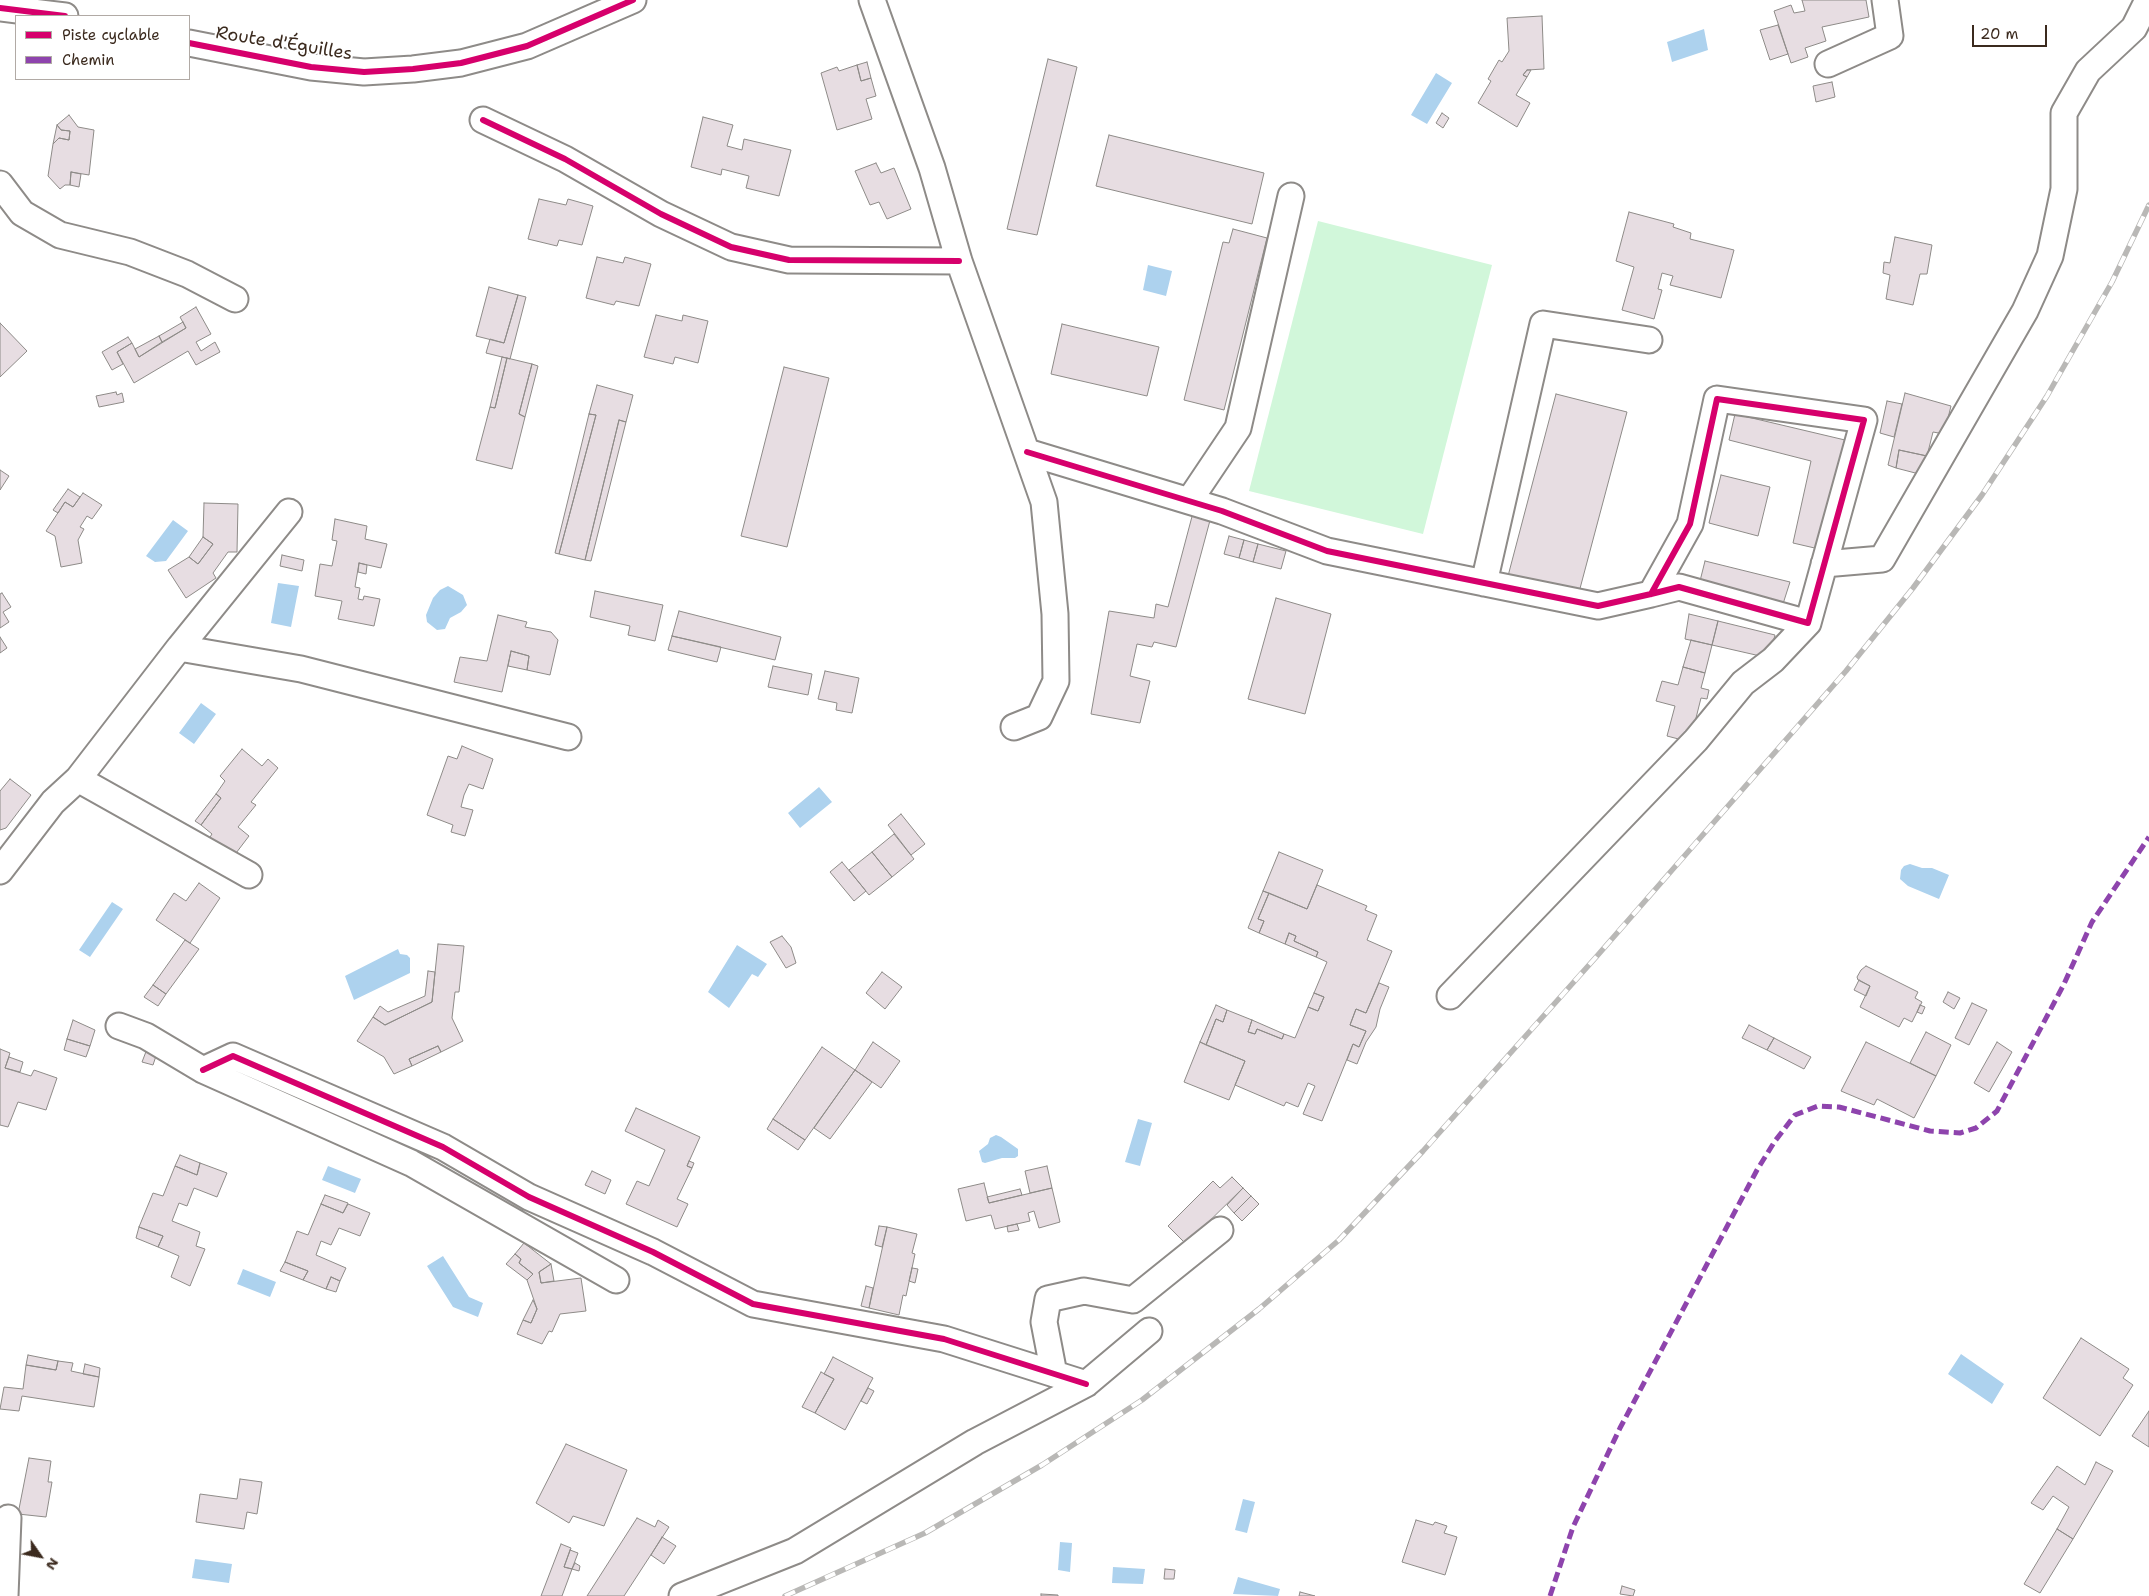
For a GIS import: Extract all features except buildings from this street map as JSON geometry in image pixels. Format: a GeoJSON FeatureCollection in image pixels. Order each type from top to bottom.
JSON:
{"type":"FeatureCollection","features":[{"type":"Feature","properties":{"kind":"street","name":"Route d'Éguilles"},"geometry":{"type":"LineString","coordinates":[[190,43],[311,66],[364,72],[413,69],[461,63],[527,46],[633,0]]}},
{"type":"Feature","properties":{"kind":"street"},"geometry":{"type":"LineString","coordinates":[[872,0],[932,168],[959,261],[1044,502],[1055,614],[1056,681],[1039,717],[1014,727]]}},
{"type":"Feature","properties":{"kind":"street"},"geometry":{"type":"LineString","coordinates":[[1828,64],[1890,36],[1885,0]]}},
{"type":"Feature","properties":{"kind":"street"},"geometry":{"type":"LineString","coordinates":[[1824,564],[1882,559],[2020,320],[2050,256],[2064,190],[2064,113],[2088,71],[2134,28],[2148,0]]}},
{"type":"Feature","properties":{"kind":"street"},"geometry":{"type":"LineString","coordinates":[[0,8],[57,15]]}},
{"type":"Feature","properties":{"kind":"street"},"geometry":{"type":"LineString","coordinates":[[483,120],[565,159],[661,214],[731,247],[789,260],[959,261]]}},
{"type":"Feature","properties":{"kind":"street"},"geometry":{"type":"LineString","coordinates":[[0,184],[22,213],[60,235],[130,252],[187,274],[235,300]]}},
{"type":"Feature","properties":{"kind":"street"},"geometry":{"type":"LineString","coordinates":[[1189,501],[1238,428],[1291,196]]}},
{"type":"Feature","properties":{"kind":"street"},"geometry":{"type":"LineString","coordinates":[[1484,583],[1543,324],[1648,340]]}},
{"type":"Feature","properties":{"kind":"street"},"geometry":{"type":"LineString","coordinates":[[1450,996],[1696,740],[1743,683],[1773,660],[1808,623],[1864,420],[1717,399],[1690,524],[1651,594]]}},
{"type":"Feature","properties":{"kind":"street"},"geometry":{"type":"LineString","coordinates":[[1027,452],[1222,511],[1327,551],[1598,606],[1679,587],[1808,623]]}},
{"type":"Feature","properties":{"kind":"street"},"geometry":{"type":"LineString","coordinates":[[0,871],[53,802],[78,779],[179,648],[289,512]]}},
{"type":"Feature","properties":{"kind":"street"},"geometry":{"type":"LineString","coordinates":[[179,648],[301,669],[568,737]]}},
{"type":"Feature","properties":{"kind":"street"},"geometry":{"type":"LineString","coordinates":[[78,779],[249,875]]}},
{"type":"Feature","properties":{"kind":"street"},"geometry":{"type":"LineString","coordinates":[[119,1026],[146,1036],[203,1070],[411,1162],[616,1280]]}},
{"type":"Feature","properties":{"kind":"street"},"geometry":{"type":"LineString","coordinates":[[203,1070],[233,1056],[443,1147],[529,1197],[653,1252],[753,1304],[944,1339],[1086,1384]]}},
{"type":"Feature","properties":{"kind":"street"},"geometry":{"type":"LineString","coordinates":[[1054,1374],[1044,1322],[1048,1299],[1084,1291],[1133,1300],[1220,1230]]}},
{"type":"Feature","properties":{"kind":"street"},"geometry":{"type":"LineString","coordinates":[[682,1596],[795,1551],[974,1442],[1086,1384],[1149,1331]]}},
{"type":"Feature","properties":{"kind":"street"},"geometry":{"type":"LineString","coordinates":[[5,1596],[8,1518]]}},
{"type":"Feature","properties":{"kind":"green space"},"geometry":{"type":"Polygon","coordinates":[[[1318,221],[1492,265],[1423,534],[1249,491],[1318,221]]]}},
{"type":"Feature","properties":{"kind":"water"},"geometry":{"type":"Polygon","coordinates":[[[1704,29],[1708,50],[1672,62],[1667,42],[1704,29]]]}},
{"type":"Feature","properties":{"kind":"water"},"geometry":{"type":"Polygon","coordinates":[[[1436,73],[1452,83],[1427,124],[1411,115],[1436,73]]]}},
{"type":"Feature","properties":{"kind":"water"},"geometry":{"type":"Polygon","coordinates":[[[1148,265],[1172,271],[1166,296],[1143,290],[1148,265]]]}},
{"type":"Feature","properties":{"kind":"water"},"geometry":{"type":"Polygon","coordinates":[[[173,520],[188,531],[166,561],[155,562],[146,556],[173,520]]]}},
{"type":"Feature","properties":{"kind":"water"},"geometry":{"type":"Polygon","coordinates":[[[278,583],[299,586],[291,627],[271,623],[278,583]]]}},
{"type":"Feature","properties":{"kind":"water"},"geometry":{"type":"Polygon","coordinates":[[[448,586],[463,595],[467,605],[461,612],[450,618],[445,629],[437,630],[427,622],[426,615],[433,598],[440,590],[448,586]]]}},
{"type":"Feature","properties":{"kind":"water"},"geometry":{"type":"Polygon","coordinates":[[[201,703],[216,714],[194,744],[179,733],[201,703]]]}},
{"type":"Feature","properties":{"kind":"water"},"geometry":{"type":"Polygon","coordinates":[[[819,787],[832,802],[800,828],[788,813],[819,787]]]}},
{"type":"Feature","properties":{"kind":"water"},"geometry":{"type":"Polygon","coordinates":[[[1910,864],[1922,868],[1932,868],[1949,875],[1939,899],[1908,886],[1900,879],[1901,870],[1904,866],[1910,864]]]}},
{"type":"Feature","properties":{"kind":"water"},"geometry":{"type":"Polygon","coordinates":[[[112,902],[123,909],[90,957],[79,950],[112,902]]]}},
{"type":"Feature","properties":{"kind":"water"},"geometry":{"type":"Polygon","coordinates":[[[737,945],[767,964],[758,977],[752,974],[729,1008],[708,992],[737,945]]]}},
{"type":"Feature","properties":{"kind":"water"},"geometry":{"type":"Polygon","coordinates":[[[398,949],[400,954],[407,955],[410,958],[410,973],[354,1000],[345,976],[398,949]]]}},
{"type":"Feature","properties":{"kind":"water"},"geometry":{"type":"Polygon","coordinates":[[[1138,1119],[1152,1123],[1140,1166],[1125,1162],[1138,1119]]]}},
{"type":"Feature","properties":{"kind":"water"},"geometry":{"type":"Polygon","coordinates":[[[996,1135],[1018,1149],[1018,1156],[982,1162],[979,1151],[988,1144],[990,1138],[996,1135]]]}},
{"type":"Feature","properties":{"kind":"water"},"geometry":{"type":"Polygon","coordinates":[[[328,1166],[361,1179],[355,1193],[322,1180],[328,1166]]]}},
{"type":"Feature","properties":{"kind":"water"},"geometry":{"type":"Polygon","coordinates":[[[443,1256],[469,1297],[483,1303],[478,1317],[453,1307],[427,1266],[443,1256]]]}},
{"type":"Feature","properties":{"kind":"water"},"geometry":{"type":"Polygon","coordinates":[[[243,1269],[276,1282],[270,1297],[237,1284],[243,1269]]]}},
{"type":"Feature","properties":{"kind":"water"},"geometry":{"type":"Polygon","coordinates":[[[1961,1354],[2004,1384],[1992,1404],[1948,1374],[1961,1354]]]}},
{"type":"Feature","properties":{"kind":"water"},"geometry":{"type":"Polygon","coordinates":[[[1243,1499],[1255,1502],[1247,1533],[1235,1530],[1243,1499]]]}},
{"type":"Feature","properties":{"kind":"water"},"geometry":{"type":"Polygon","coordinates":[[[1060,1542],[1072,1543],[1070,1572],[1058,1570],[1060,1542]]]}},
{"type":"Feature","properties":{"kind":"water"},"geometry":{"type":"Polygon","coordinates":[[[195,1559],[232,1564],[229,1583],[192,1578],[195,1559]]]}},
{"type":"Feature","properties":{"kind":"water"},"geometry":{"type":"Polygon","coordinates":[[[1113,1567],[1145,1569],[1143,1584],[1112,1583],[1113,1567]]]}},
{"type":"Feature","properties":{"kind":"water"},"geometry":{"type":"Polygon","coordinates":[[[1238,1577],[1280,1589],[1278,1596],[1233,1594],[1238,1577]]]}},
{"type":"Feature","properties":{"kind":"railway"},"geometry":{"type":"LineString","coordinates":[[785,1596],[925,1533],[1042,1465],[1142,1400],[1259,1309],[1339,1240],[1423,1151],[1597,956],[1846,671],[1913,588],[1982,495],[2047,396],[2112,282],[2149,205]]}},
{"type":"Feature","properties":{"kind":"marked path"},"geometry":{"type":"LineString","coordinates":[[1550,1596],[1573,1527],[1620,1428],[1757,1170],[1775,1141],[1795,1115],[1818,1106],[1839,1107],[1930,1131],[1960,1133],[1976,1128],[1997,1111],[2064,984],[2092,922],[2149,837]]}},
{"type":"Feature","properties":{"kind":"cycle path"},"geometry":{"type":"LineString","coordinates":[[190,43],[311,67],[364,72],[413,69],[461,63],[527,46],[633,0]]}},
{"type":"Feature","properties":{"kind":"cycle path"},"geometry":{"type":"LineString","coordinates":[[0,8],[57,15]]}},
{"type":"Feature","properties":{"kind":"cycle path"},"geometry":{"type":"LineString","coordinates":[[483,120],[565,159],[661,214],[731,247],[789,260],[959,261]]}},
{"type":"Feature","properties":{"kind":"cycle path"},"geometry":{"type":"LineString","coordinates":[[1027,452],[1222,511],[1327,551],[1598,606],[1651,594],[1679,587],[1808,623],[1864,420],[1717,399],[1690,524],[1651,594]]}},
{"type":"Feature","properties":{"kind":"cycle path"},"geometry":{"type":"LineString","coordinates":[[203,1070],[233,1056],[443,1147],[529,1197],[653,1252],[753,1304],[944,1339],[1086,1384]]}}]}
